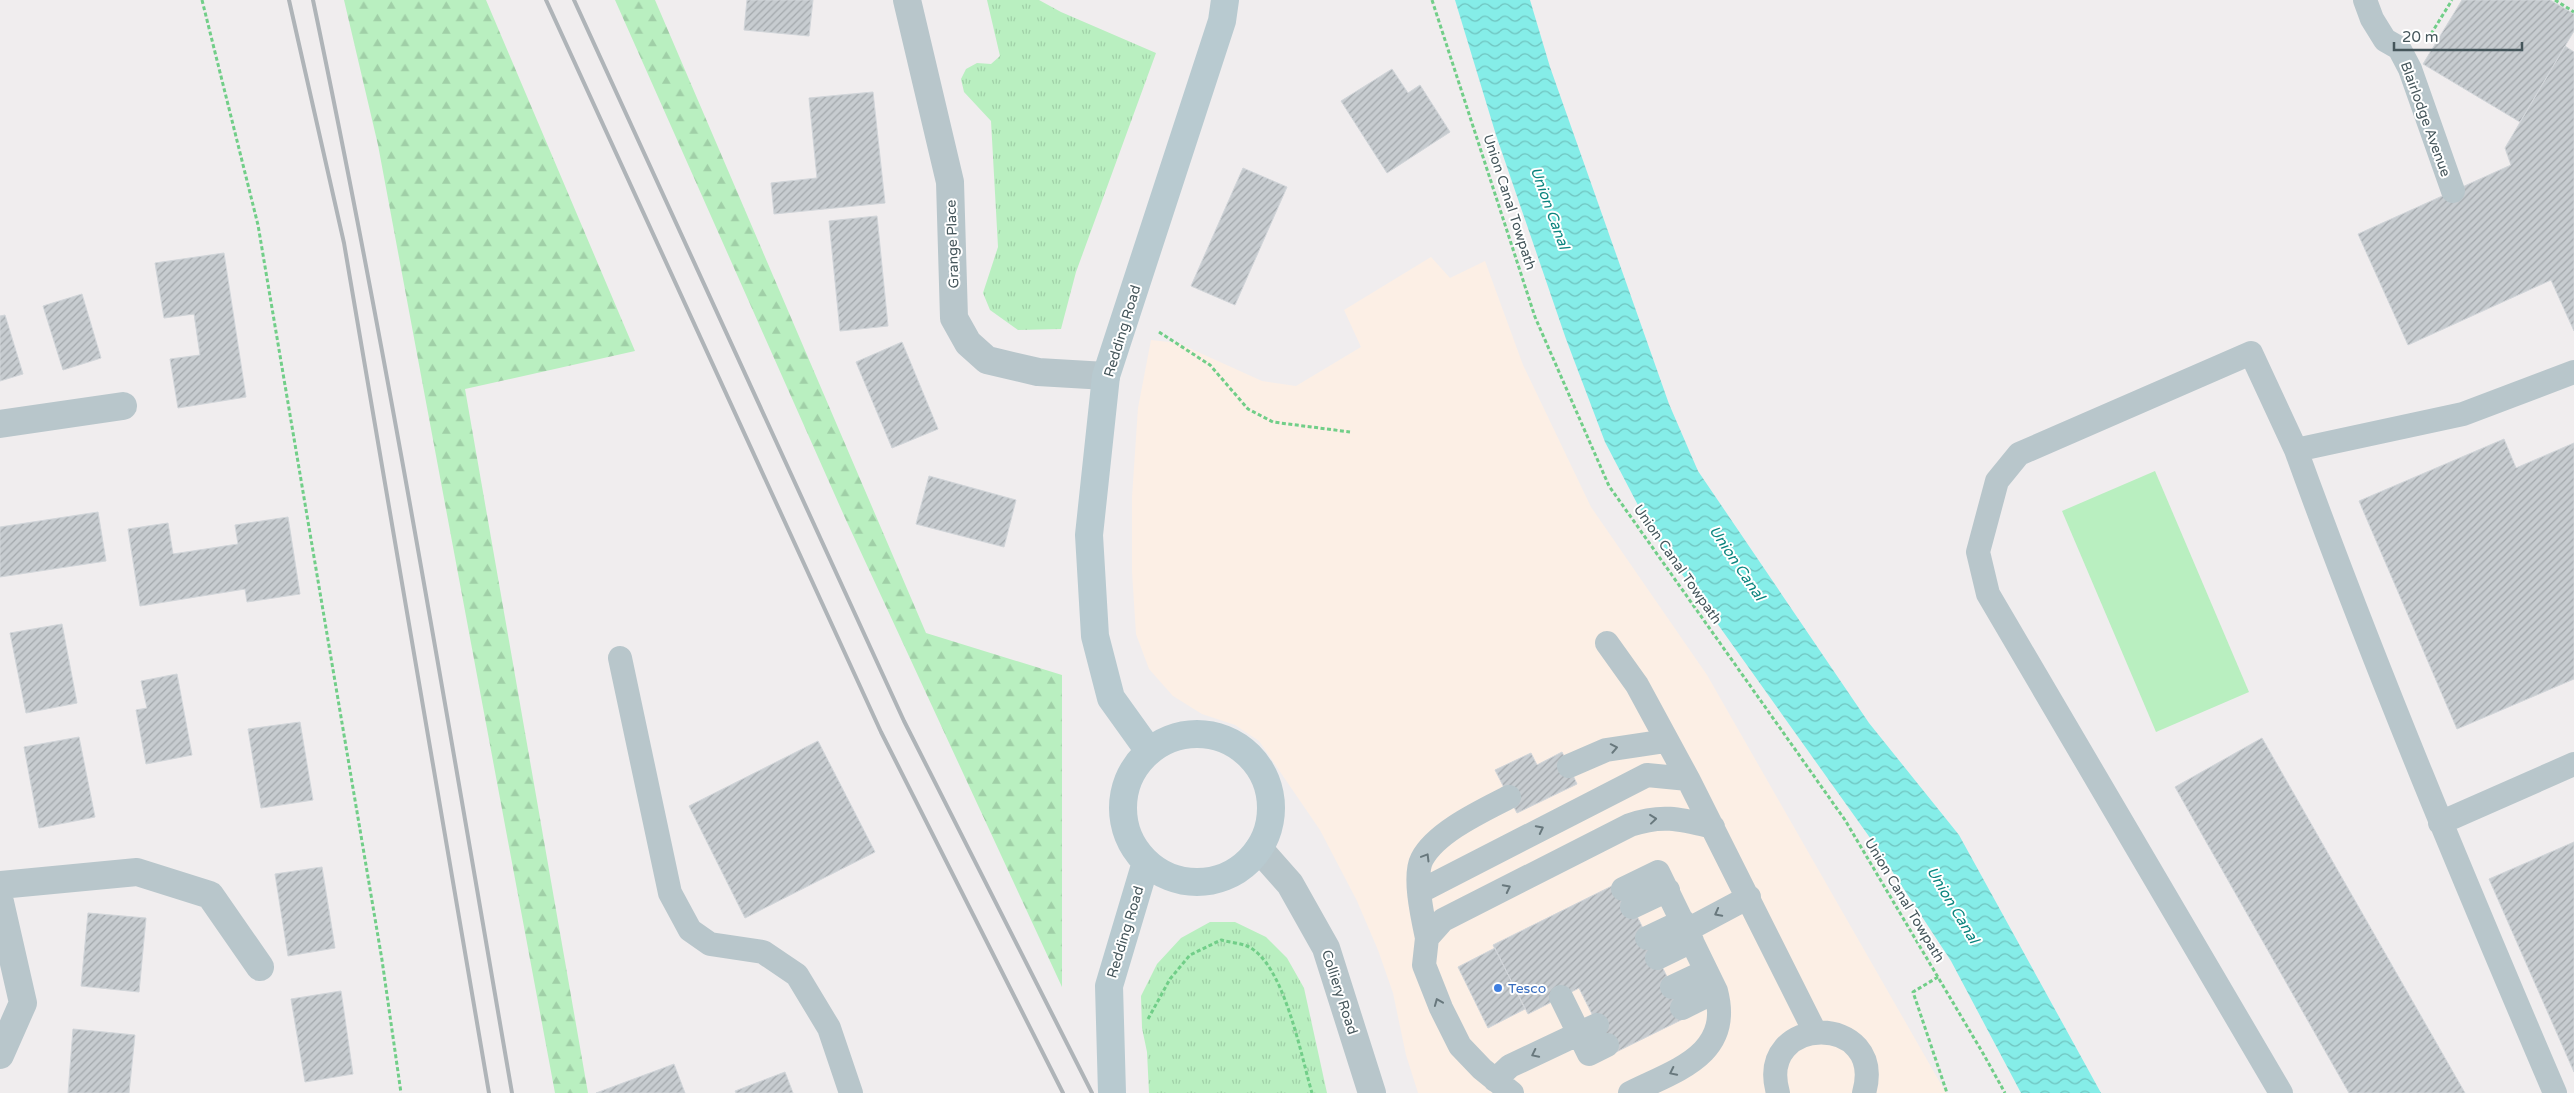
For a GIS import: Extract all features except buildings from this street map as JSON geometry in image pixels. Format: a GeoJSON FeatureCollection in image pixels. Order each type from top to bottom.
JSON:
{"type":"FeatureCollection","features":[{"type":"Feature","properties":{"kind":"main road","name":"Redding Road"},"geometry":{"type":"LineString","coordinates":[[1149,750],[1110,698],[1095,636],[1089,535],[1106,376],[1222,21],[1225,0]]}},
{"type":"Feature","properties":{"kind":"main road"},"geometry":{"type":"LineString","coordinates":[[1192,733],[1215,736],[1237,745],[1254,761],[1266,781],[1271,804],[1268,827],[1259,849],[1241,868],[1218,879],[1193,882],[1168,876],[1146,862],[1131,842],[1123,818],[1124,793],[1133,770],[1149,750],[1169,738],[1192,733]]}},
{"type":"Feature","properties":{"kind":"main road","name":"Redding Road"},"geometry":{"type":"LineString","coordinates":[[1112,1088],[1109,986],[1146,862]]}},
{"type":"Feature","properties":{"kind":"street","name":"Grange Place"},"geometry":{"type":"LineString","coordinates":[[907,0],[950,182],[954,318],[968,343],[987,360],[1038,372],[1106,376]]}},
{"type":"Feature","properties":{"kind":"street"},"geometry":{"type":"LineString","coordinates":[[0,424],[123,406]]}},
{"type":"Feature","properties":{"kind":"street","name":"Colliery Road"},"geometry":{"type":"LineString","coordinates":[[1259,849],[1290,884],[1326,948],[1372,1093]]}},
{"type":"Feature","properties":{"kind":"street"},"geometry":{"type":"LineString","coordinates":[[0,885],[137,872],[210,895],[260,967]]}},
{"type":"Feature","properties":{"kind":"street"},"geometry":{"type":"LineString","coordinates":[[0,902],[23,1003],[0,1055]]}},
{"type":"Feature","properties":{"kind":"lane","name":"Blairlodge Avenue"},"geometry":{"type":"LineString","coordinates":[[2365,0],[2380,33],[2385,40],[2399,48],[2410,68],[2453,191]]}},
{"type":"Feature","properties":{"kind":"lane"},"geometry":{"type":"LineString","coordinates":[[2281,1093],[1988,594],[1978,552],[1997,481],[2019,454],[2252,353],[2296,450],[2440,823],[2555,1093]]}},
{"type":"Feature","properties":{"kind":"lane"},"geometry":{"type":"LineString","coordinates":[[2296,450],[2463,414],[2574,372]]}},
{"type":"Feature","properties":{"kind":"lane"},"geometry":{"type":"LineString","coordinates":[[1607,643],[1637,685],[1688,779],[1749,897],[1815,1032]]}},
{"type":"Feature","properties":{"kind":"lane"},"geometry":{"type":"LineString","coordinates":[[620,658],[670,893],[690,930],[710,944],[763,952],[797,975],[829,1028],[851,1093]]}},
{"type":"Feature","properties":{"kind":"lane"},"geometry":{"type":"LineString","coordinates":[[1569,766],[1606,750],[1666,741]]}},
{"type":"Feature","properties":{"kind":"lane"},"geometry":{"type":"LineString","coordinates":[[2440,823],[2574,764]]}},
{"type":"Feature","properties":{"kind":"lane"},"geometry":{"type":"LineString","coordinates":[[1419,892],[1647,775],[1688,779]]}},
{"type":"Feature","properties":{"kind":"lane"},"geometry":{"type":"LineString","coordinates":[[1509,797],[1473,816],[1438,840],[1422,860],[1419,892],[1427,938],[1424,965],[1441,1008],[1460,1046],[1504,1087],[1510,1066],[1593,1039],[1569,999]]}},
{"type":"Feature","properties":{"kind":"lane"},"geometry":{"type":"LineString","coordinates":[[1427,938],[1443,920],[1630,825],[1652,818],[1678,819],[1712,826]]}},
{"type":"Feature","properties":{"kind":"lane"},"geometry":{"type":"LineString","coordinates":[[1629,894],[1663,881],[1711,981],[1720,1018],[1711,1045],[1690,1063],[1630,1093]]}},
{"type":"Feature","properties":{"kind":"lane"},"geometry":{"type":"LineString","coordinates":[[1652,948],[1749,897]]}},
{"type":"Feature","properties":{"kind":"lane"},"geometry":{"type":"LineString","coordinates":[[1677,998],[1711,981]]}},
{"type":"Feature","properties":{"kind":"lane"},"geometry":{"type":"LineString","coordinates":[[1778,1093],[1775,1081],[1776,1065],[1783,1051],[1794,1039],[1824,1031],[1840,1035],[1853,1043],[1862,1055],[1867,1068],[1864,1093]]}},
{"type":"Feature","properties":{"kind":"path"},"geometry":{"type":"LineString","coordinates":[[202,0],[258,224],[380,950],[401,1093]]}},
{"type":"Feature","properties":{"kind":"path","name":"Union Canal Towpath"},"geometry":{"type":"LineString","coordinates":[[1432,0],[1535,317],[1609,486],[1845,820],[2005,1093]]}},
{"type":"Feature","properties":{"kind":"path"},"geometry":{"type":"LineString","coordinates":[[2555,0],[2574,12]]}},
{"type":"Feature","properties":{"kind":"path"},"geometry":{"type":"LineString","coordinates":[[1156,330],[1210,365],[1248,408],[1272,422],[1350,432]]}},
{"type":"Feature","properties":{"kind":"path"},"geometry":{"type":"LineString","coordinates":[[1147,1020],[1170,979],[1190,955],[1221,940],[1248,946],[1267,962],[1281,987],[1312,1093]]}},
{"type":"Feature","properties":{"kind":"path"},"geometry":{"type":"LineString","coordinates":[[1938,976],[1913,992],[1947,1093]]}},
{"type":"Feature","properties":{"kind":"shaded area"},"geometry":{"type":"Polygon","coordinates":[[[1431,257],[1450,278],[1485,261],[1523,365],[1591,507],[1707,675],[1946,1093],[1418,1093],[1406,1055],[1393,993],[1378,950],[1357,901],[1320,830],[1259,741],[1235,725],[1202,714],[1173,696],[1149,669],[1136,634],[1132,572],[1132,497],[1138,408],[1151,340],[1178,343],[1262,381],[1296,386],[1361,347],[1344,310],[1431,257]]]}},
{"type":"Feature","properties":{"kind":"green space"},"geometry":{"type":"Polygon","coordinates":[[[344,0],[486,0],[635,351],[465,389],[588,1093],[555,1093],[378,145],[344,0]]]}},
{"type":"Feature","properties":{"kind":"green space"},"geometry":{"type":"Polygon","coordinates":[[[615,0],[655,0],[926,633],[1062,675],[1062,987],[846,520],[615,0]]]}},
{"type":"Feature","properties":{"kind":"green space"},"geometry":{"type":"Polygon","coordinates":[[[987,0],[1039,0],[1061,12],[1156,53],[1076,272],[1061,329],[1018,330],[990,310],[983,293],[998,247],[991,121],[964,92],[961,79],[966,69],[977,63],[991,64],[1000,56],[987,0]]]}},
{"type":"Feature","properties":{"kind":"green space"},"geometry":{"type":"Polygon","coordinates":[[[2155,471],[2249,692],[2156,732],[2062,511],[2155,471]]]}},
{"type":"Feature","properties":{"kind":"green space"},"geometry":{"type":"Polygon","coordinates":[[[1210,922],[1235,922],[1266,937],[1287,958],[1304,988],[1327,1093],[1149,1093],[1147,1052],[1142,1028],[1141,996],[1157,964],[1181,938],[1210,922]]]}},
{"type":"Feature","properties":{"kind":"water","name":"Union Canal"},"geometry":{"type":"Polygon","coordinates":[[[1455,0],[1530,0],[1550,67],[1669,404],[1698,471],[1869,723],[1959,835],[2101,1093],[2021,1093],[1951,961],[1873,842],[1652,532],[1605,442],[1566,339],[1496,135],[1455,0]]]}},
{"type":"Feature","properties":{"kind":"railway"},"geometry":{"type":"LineString","coordinates":[[289,0],[344,243],[489,1093]]}},
{"type":"Feature","properties":{"kind":"railway"},"geometry":{"type":"LineString","coordinates":[[313,0],[393,409],[512,1093]]}},
{"type":"Feature","properties":{"kind":"railway"},"geometry":{"type":"LineString","coordinates":[[546,0],[881,732],[1063,1093]]}},
{"type":"Feature","properties":{"kind":"railway"},"geometry":{"type":"LineString","coordinates":[[574,0],[904,721],[1092,1093]]}},
{"type":"Feature","properties":{"kind":"place","name":"Tesco"},"geometry":{"type":"Point","coordinates":[1498,988]}}]}
